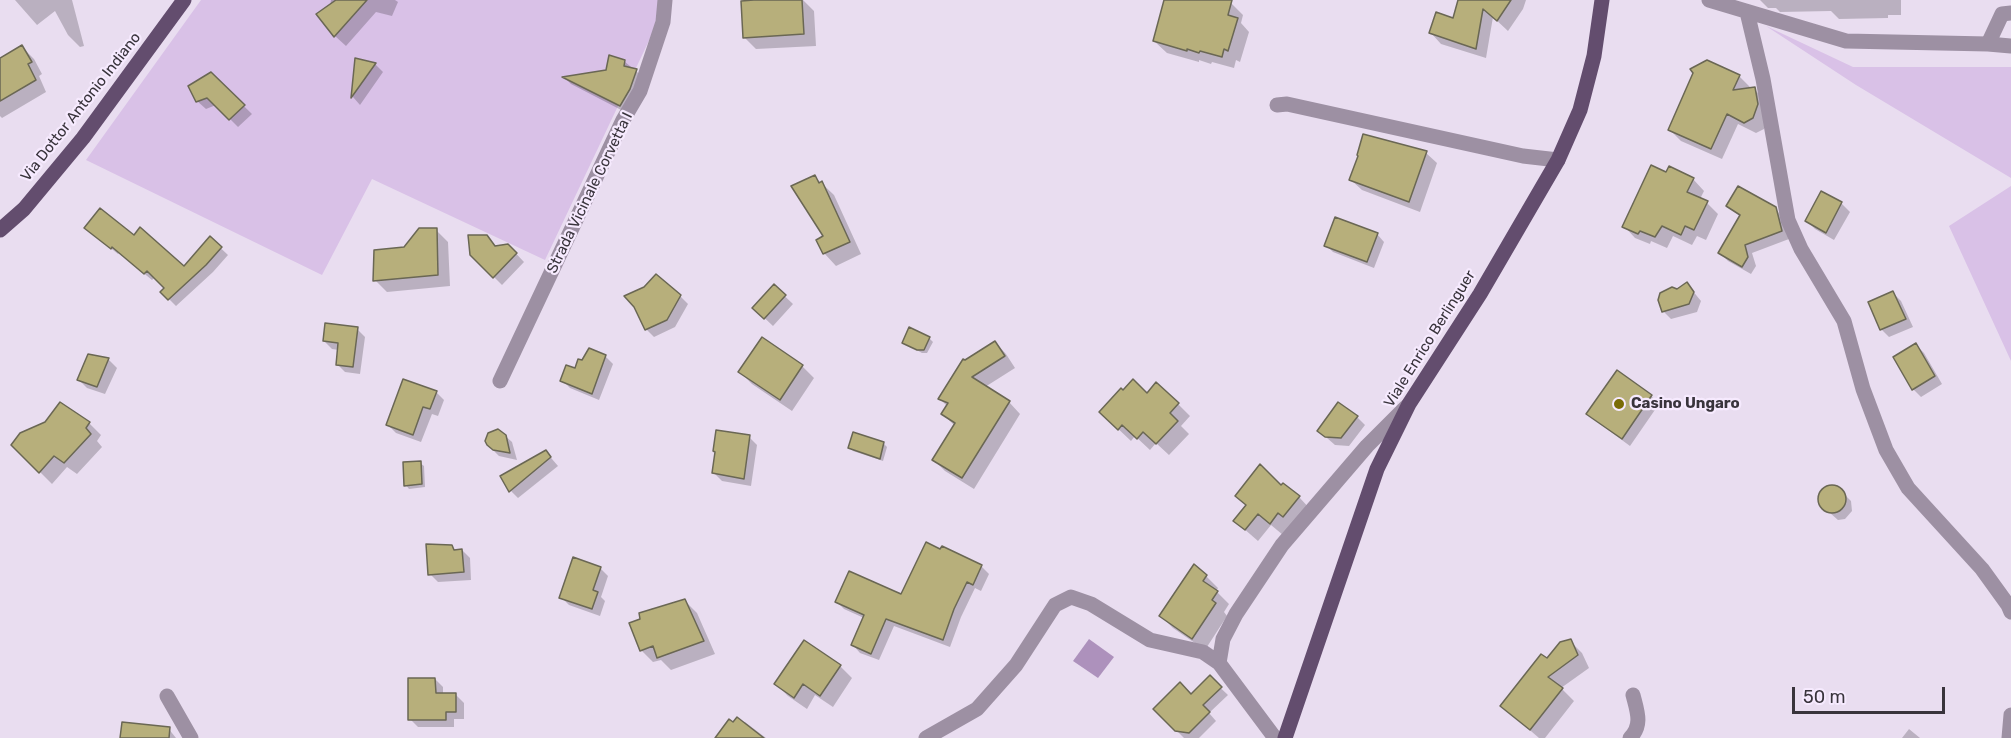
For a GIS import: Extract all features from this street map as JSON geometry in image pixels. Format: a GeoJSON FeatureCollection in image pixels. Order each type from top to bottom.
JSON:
{"type":"FeatureCollection","features":[{"type":"Feature","properties":{"kind":"main road","name":"Via Dottor Antonio Indiano"},"geometry":{"type":"LineString","coordinates":[[0,230],[24,209],[83,138],[184,0]]}},
{"type":"Feature","properties":{"kind":"main road","name":"Viale Enrico Berlinguer"},"geometry":{"type":"LineString","coordinates":[[1285,738],[1377,469],[1409,405],[1480,294],[1558,160],[1580,110],[1594,56],[1602,0]]}},
{"type":"Feature","properties":{"kind":"street","name":"Strada Vicinale Corvetta I"},"geometry":{"type":"LineString","coordinates":[[500,381],[623,120],[640,91],[663,22],[665,0]]}},
{"type":"Feature","properties":{"kind":"street"},"geometry":{"type":"LineString","coordinates":[[1708,0],[1846,41],[2011,46]]}},
{"type":"Feature","properties":{"kind":"street"},"geometry":{"type":"LineString","coordinates":[[1747,12],[1763,80],[1788,220],[1801,249],[1844,321],[1863,389],[1886,450],[1908,488],[1982,569],[2011,612]]}},
{"type":"Feature","properties":{"kind":"street"},"geometry":{"type":"LineString","coordinates":[[1988,44],[2002,14],[2011,13]]}},
{"type":"Feature","properties":{"kind":"street"},"geometry":{"type":"LineString","coordinates":[[1277,105],[1287,104],[1523,156],[1558,160]]}},
{"type":"Feature","properties":{"kind":"street"},"geometry":{"type":"LineString","coordinates":[[1219,663],[1223,639],[1236,614],[1282,545],[1367,446],[1409,405]]}},
{"type":"Feature","properties":{"kind":"street"},"geometry":{"type":"LineString","coordinates":[[926,738],[977,709],[1016,665],[1055,605],[1071,597],[1091,604],[1150,640],[1203,652],[1219,663],[1275,738]]}},
{"type":"Feature","properties":{"kind":"street"},"geometry":{"type":"LineString","coordinates":[[1630,738],[1637,731],[1639,721],[1633,695]]}},
{"type":"Feature","properties":{"kind":"street"},"geometry":{"type":"LineString","coordinates":[[167,696],[190,738]]}},
{"type":"Feature","properties":{"kind":"street"},"geometry":{"type":"LineString","coordinates":[[2009,738],[2011,715]]}},
{"type":"Feature","properties":{"kind":"shaded area"},"geometry":{"type":"Polygon","coordinates":[[[201,0],[660,0],[654,30],[545,260],[372,179],[322,275],[86,160],[201,0]]]}},
{"type":"Feature","properties":{"kind":"shaded area"},"geometry":{"type":"Polygon","coordinates":[[[1766,26],[1853,67],[2011,67],[2011,178],[1856,85],[1766,26]]]}},
{"type":"Feature","properties":{"kind":"shaded area"},"geometry":{"type":"Polygon","coordinates":[[[2011,186],[2011,361],[1949,226],[2011,186]]]}},
{"type":"Feature","properties":{"kind":"shaded area"},"geometry":{"type":"Polygon","coordinates":[[[1089,639],[1114,657],[1098,678],[1073,661],[1089,639]]]}},
{"type":"Feature","properties":{"kind":"building"},"geometry":{"type":"Polygon","coordinates":[[[336,0],[367,0],[334,37],[316,14],[336,0]]]}},
{"type":"Feature","properties":{"kind":"building"},"geometry":{"type":"Polygon","coordinates":[[[802,0],[804,34],[743,38],[741,1],[802,0]]]}},
{"type":"Feature","properties":{"kind":"building"},"geometry":{"type":"Polygon","coordinates":[[[1164,0],[1232,0],[1228,15],[1238,18],[1228,51],[1224,49],[1222,57],[1200,51],[1199,53],[1187,49],[1187,51],[1153,41],[1164,0]]]}},
{"type":"Feature","properties":{"kind":"building"},"geometry":{"type":"Polygon","coordinates":[[[1458,0],[1511,0],[1497,21],[1483,9],[1476,49],[1429,33],[1436,12],[1453,18],[1458,0]]]}},
{"type":"Feature","properties":{"kind":"building"},"geometry":{"type":"Polygon","coordinates":[[[22,45],[32,62],[28,64],[36,80],[0,101],[0,58],[22,45]]]}},
{"type":"Feature","properties":{"kind":"building"},"geometry":{"type":"Polygon","coordinates":[[[609,55],[625,60],[624,66],[637,69],[630,89],[620,106],[562,77],[606,70],[609,55]]]}},
{"type":"Feature","properties":{"kind":"building"},"geometry":{"type":"Polygon","coordinates":[[[355,58],[376,63],[351,98],[355,58]]]}},
{"type":"Feature","properties":{"kind":"building"},"geometry":{"type":"Polygon","coordinates":[[[1707,60],[1740,75],[1733,90],[1755,87],[1758,104],[1753,118],[1744,123],[1727,114],[1711,149],[1668,130],[1693,73],[1690,69],[1707,60]]]}},
{"type":"Feature","properties":{"kind":"building"},"geometry":{"type":"Polygon","coordinates":[[[211,72],[245,105],[229,120],[207,98],[196,102],[188,86],[211,72]]]}},
{"type":"Feature","properties":{"kind":"building"},"geometry":{"type":"Polygon","coordinates":[[[1363,134],[1427,151],[1409,202],[1349,180],[1363,134]]]}},
{"type":"Feature","properties":{"kind":"building"},"geometry":{"type":"Polygon","coordinates":[[[1651,165],[1666,172],[1669,166],[1694,178],[1687,192],[1708,201],[1694,230],[1685,226],[1681,235],[1662,226],[1655,237],[1640,231],[1638,234],[1622,227],[1651,165]]]}},
{"type":"Feature","properties":{"kind":"building"},"geometry":{"type":"Polygon","coordinates":[[[815,175],[819,183],[822,181],[850,242],[823,254],[816,240],[823,236],[791,186],[815,175]]]}},
{"type":"Feature","properties":{"kind":"building"},"geometry":{"type":"Polygon","coordinates":[[[1738,186],[1776,207],[1782,231],[1745,245],[1748,257],[1742,267],[1718,253],[1740,215],[1726,206],[1738,186]]]}},
{"type":"Feature","properties":{"kind":"building"},"geometry":{"type":"Polygon","coordinates":[[[1821,191],[1842,202],[1826,233],[1805,221],[1821,191]]]}},
{"type":"Feature","properties":{"kind":"building"},"geometry":{"type":"Polygon","coordinates":[[[100,208],[134,235],[140,227],[184,266],[210,236],[222,247],[168,300],[160,292],[164,288],[147,271],[144,274],[112,247],[111,249],[84,228],[100,208]]]}},
{"type":"Feature","properties":{"kind":"building"},"geometry":{"type":"Polygon","coordinates":[[[1335,217],[1378,233],[1367,262],[1324,246],[1335,217]]]}},
{"type":"Feature","properties":{"kind":"building"},"geometry":{"type":"Polygon","coordinates":[[[419,228],[437,228],[438,275],[373,281],[374,250],[404,247],[419,228]]]}},
{"type":"Feature","properties":{"kind":"building"},"geometry":{"type":"Polygon","coordinates":[[[468,235],[487,235],[495,246],[508,244],[517,253],[493,278],[470,255],[468,235]]]}},
{"type":"Feature","properties":{"kind":"building"},"geometry":{"type":"Polygon","coordinates":[[[656,274],[681,295],[667,320],[645,330],[634,307],[624,296],[644,287],[656,274]]]}},
{"type":"Feature","properties":{"kind":"building"},"geometry":{"type":"Polygon","coordinates":[[[1687,282],[1694,292],[1689,304],[1662,312],[1658,300],[1660,293],[1672,287],[1677,289],[1687,282]]]}},
{"type":"Feature","properties":{"kind":"building"},"geometry":{"type":"Polygon","coordinates":[[[774,284],[786,295],[764,319],[752,308],[774,284]]]}},
{"type":"Feature","properties":{"kind":"building"},"geometry":{"type":"Polygon","coordinates":[[[1893,291],[1906,319],[1880,330],[1868,302],[1893,291]]]}},
{"type":"Feature","properties":{"kind":"building"},"geometry":{"type":"Polygon","coordinates":[[[325,323],[358,327],[353,367],[336,365],[338,343],[323,341],[325,323]]]}},
{"type":"Feature","properties":{"kind":"building"},"geometry":{"type":"Polygon","coordinates":[[[909,327],[930,337],[924,350],[917,350],[902,343],[909,327]]]}},
{"type":"Feature","properties":{"kind":"building"},"geometry":{"type":"Polygon","coordinates":[[[762,337],[803,365],[780,400],[738,372],[762,337]]]}},
{"type":"Feature","properties":{"kind":"building"},"geometry":{"type":"Polygon","coordinates":[[[995,341],[1005,356],[972,377],[1010,401],[962,478],[932,460],[955,423],[941,414],[948,403],[938,399],[963,359],[965,360],[995,341]]]}},
{"type":"Feature","properties":{"kind":"building"},"geometry":{"type":"Polygon","coordinates":[[[1916,343],[1935,376],[1912,390],[1893,357],[1916,343]]]}},
{"type":"Feature","properties":{"kind":"building"},"geometry":{"type":"Polygon","coordinates":[[[589,348],[606,355],[592,394],[560,381],[566,365],[575,368],[578,359],[582,360],[589,348]]]}},
{"type":"Feature","properties":{"kind":"building"},"geometry":{"type":"Polygon","coordinates":[[[88,354],[109,358],[97,387],[77,380],[88,354]]]}},
{"type":"Feature","properties":{"kind":"building","name":"Casino Ungaro"},"geometry":{"type":"Polygon","coordinates":[[[1617,370],[1652,395],[1622,439],[1586,414],[1617,370]]]}},
{"type":"Feature","properties":{"kind":"building"},"geometry":{"type":"Polygon","coordinates":[[[403,379],[437,391],[430,409],[423,407],[413,435],[386,425],[403,379]]]}},
{"type":"Feature","properties":{"kind":"building"},"geometry":{"type":"Polygon","coordinates":[[[1133,379],[1147,393],[1156,382],[1179,403],[1170,413],[1178,421],[1156,444],[1143,432],[1137,439],[1122,425],[1118,430],[1099,412],[1121,388],[1123,390],[1133,379]]]}},
{"type":"Feature","properties":{"kind":"building"},"geometry":{"type":"Polygon","coordinates":[[[60,402],[90,422],[86,428],[91,434],[64,463],[54,456],[39,473],[11,445],[20,433],[45,422],[60,402]]]}},
{"type":"Feature","properties":{"kind":"building"},"geometry":{"type":"Polygon","coordinates":[[[1338,402],[1358,416],[1341,438],[1325,437],[1317,431],[1338,402]]]}},
{"type":"Feature","properties":{"kind":"building"},"geometry":{"type":"Polygon","coordinates":[[[498,429],[506,435],[510,453],[493,450],[485,441],[488,433],[498,429]]]}},
{"type":"Feature","properties":{"kind":"building"},"geometry":{"type":"Polygon","coordinates":[[[716,430],[750,435],[744,479],[712,473],[716,430]]]}},
{"type":"Feature","properties":{"kind":"building"},"geometry":{"type":"Polygon","coordinates":[[[853,432],[884,442],[880,459],[848,448],[853,432]]]}},
{"type":"Feature","properties":{"kind":"building"},"geometry":{"type":"Polygon","coordinates":[[[546,450],[551,457],[509,492],[500,476],[546,450]]]}},
{"type":"Feature","properties":{"kind":"building"},"geometry":{"type":"Polygon","coordinates":[[[421,461],[422,484],[404,486],[403,462],[421,461]]]}},
{"type":"Feature","properties":{"kind":"building"},"geometry":{"type":"Polygon","coordinates":[[[1260,464],[1281,485],[1283,483],[1300,496],[1283,517],[1278,513],[1270,524],[1258,514],[1245,530],[1233,521],[1246,505],[1235,496],[1260,464]]]}},
{"type":"Feature","properties":{"kind":"building"},"geometry":{"type":"Polygon","coordinates":[[[1832,485],[1842,489],[1846,499],[1842,509],[1832,513],[1822,509],[1818,499],[1822,489],[1832,485]]]}},
{"type":"Feature","properties":{"kind":"building"},"geometry":{"type":"Polygon","coordinates":[[[926,542],[940,549],[942,546],[982,565],[973,585],[967,582],[943,640],[886,619],[871,654],[851,645],[864,615],[835,602],[849,571],[901,594],[926,542]]]}},
{"type":"Feature","properties":{"kind":"building"},"geometry":{"type":"Polygon","coordinates":[[[426,544],[452,545],[454,550],[462,549],[464,572],[428,575],[426,544]]]}},
{"type":"Feature","properties":{"kind":"building"},"geometry":{"type":"Polygon","coordinates":[[[573,557],[601,567],[593,590],[598,592],[592,609],[559,598],[573,557]]]}},
{"type":"Feature","properties":{"kind":"building"},"geometry":{"type":"Polygon","coordinates":[[[1194,564],[1207,575],[1203,581],[1218,591],[1212,600],[1216,603],[1192,639],[1159,616],[1194,564]]]}},
{"type":"Feature","properties":{"kind":"building"},"geometry":{"type":"Polygon","coordinates":[[[685,599],[704,641],[657,658],[653,646],[640,651],[629,623],[640,619],[639,613],[685,599]]]}},
{"type":"Feature","properties":{"kind":"building"},"geometry":{"type":"Polygon","coordinates":[[[1571,639],[1578,655],[1548,677],[1563,688],[1530,730],[1500,706],[1541,654],[1547,658],[1560,642],[1571,639]]]}},
{"type":"Feature","properties":{"kind":"building"},"geometry":{"type":"Polygon","coordinates":[[[804,640],[841,665],[820,696],[803,684],[794,698],[774,684],[804,640]]]}},
{"type":"Feature","properties":{"kind":"building"},"geometry":{"type":"Polygon","coordinates":[[[1210,675],[1222,687],[1203,705],[1210,712],[1189,733],[1175,731],[1153,709],[1180,682],[1191,694],[1210,675]]]}},
{"type":"Feature","properties":{"kind":"building"},"geometry":{"type":"Polygon","coordinates":[[[408,678],[435,678],[436,693],[456,693],[456,712],[446,712],[446,720],[408,720],[408,678]]]}},
{"type":"Feature","properties":{"kind":"building"},"geometry":{"type":"Polygon","coordinates":[[[737,717],[764,738],[715,738],[729,719],[733,722],[737,717]]]}},
{"type":"Feature","properties":{"kind":"building"},"geometry":{"type":"Polygon","coordinates":[[[122,722],[170,727],[169,738],[120,738],[122,722]]]}},
{"type":"Feature","properties":{"kind":"place","name":"Casino Ungaro"},"geometry":{"type":"Point","coordinates":[1619,404]}}]}
